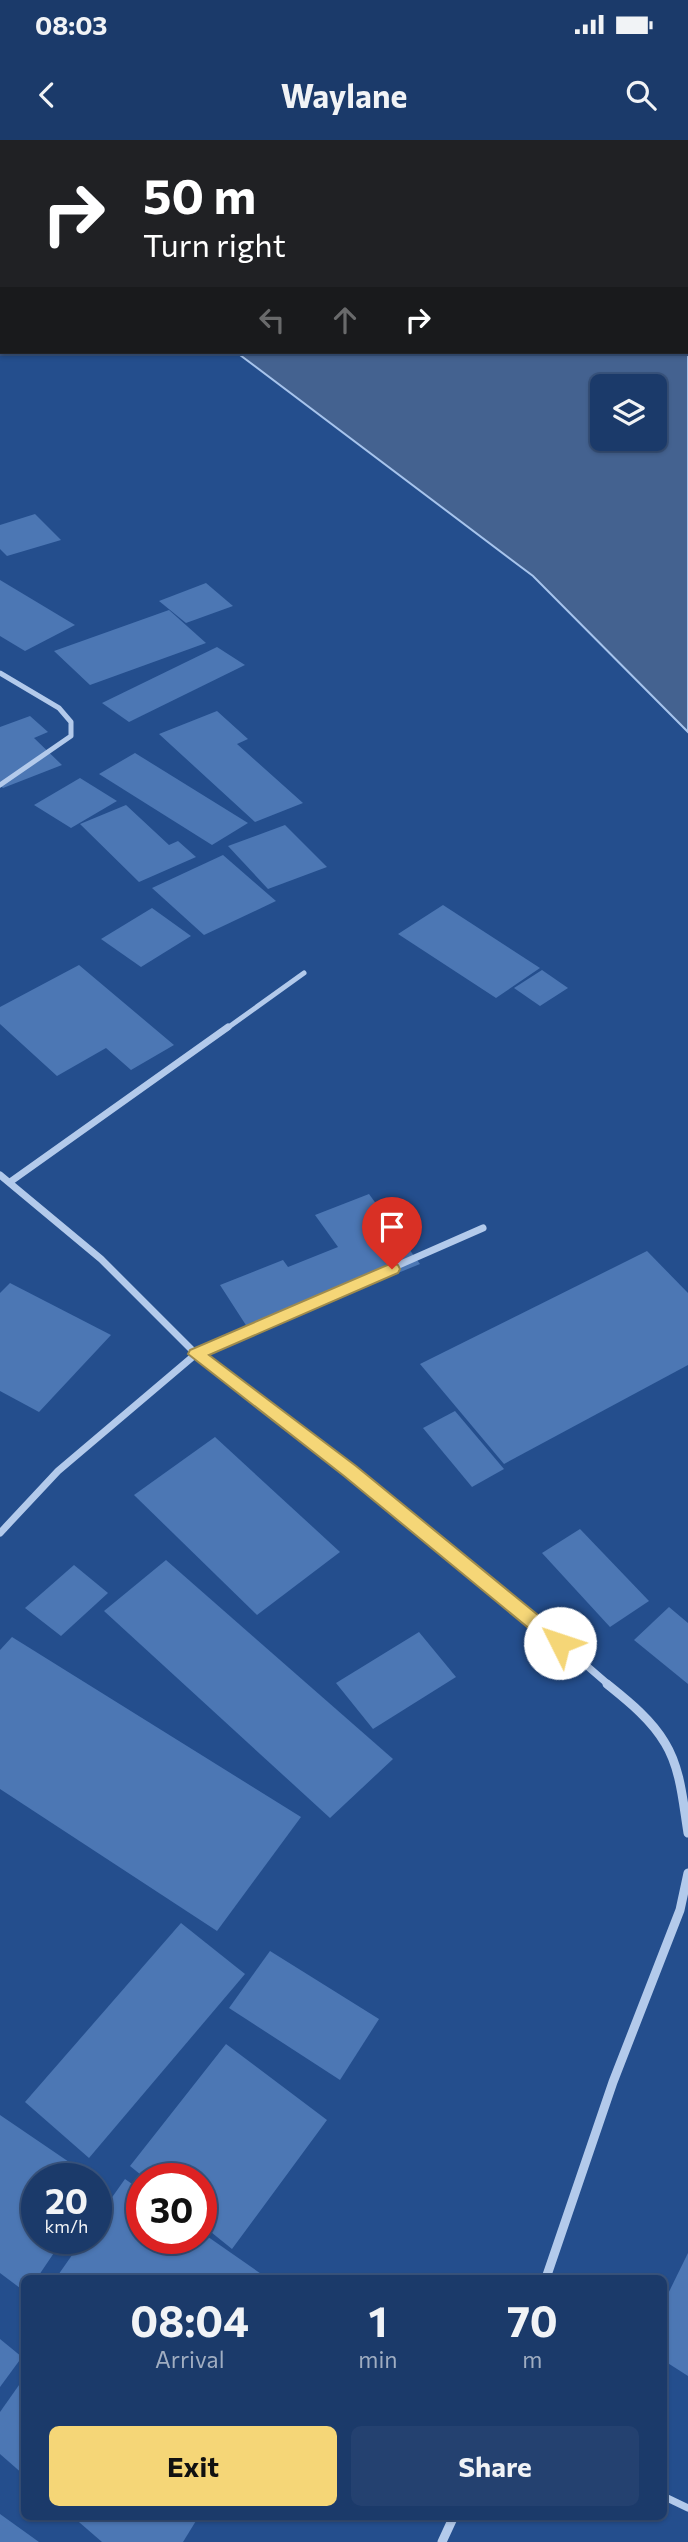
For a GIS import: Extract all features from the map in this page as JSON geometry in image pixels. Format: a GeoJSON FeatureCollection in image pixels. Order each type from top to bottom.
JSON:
{"type":"FeatureCollection","features":[{"type":"Feature","properties":{"kind":"street"},"geometry":{"type":"LineString","coordinates":[[0,673],[59,709],[71,722],[71,736],[0,785]]}},
{"type":"Feature","properties":{"kind":"street"},"geometry":{"type":"LineString","coordinates":[[10,1182],[304,973]]}},
{"type":"Feature","properties":{"kind":"street"},"geometry":{"type":"LineString","coordinates":[[0,1175],[101,1259],[196,1354],[350,1471],[521,1609],[638,1710],[665,1742],[677,1770],[688,1833]]}},
{"type":"Feature","properties":{"kind":"street"},"geometry":{"type":"LineString","coordinates":[[0,1533],[58,1471],[196,1354],[483,1228]]}},
{"type":"Feature","properties":{"kind":"street"},"geometry":{"type":"LineString","coordinates":[[547,2275],[613,2082],[680,1910],[688,1874]]}},
{"type":"Feature","properties":{"kind":"street"},"geometry":{"type":"LineString","coordinates":[[442,2542],[452,2520]]}},
{"type":"Feature","properties":{"kind":"lane"},"geometry":{"type":"LineString","coordinates":[[667,2498],[688,2508]]}},
{"type":"Feature","properties":{"kind":"water"},"geometry":{"type":"Polygon","coordinates":[[[239,354],[688,354],[688,732],[533,576],[239,354]]]}},
{"type":"Feature","properties":{"kind":"building"},"geometry":{"type":"Polygon","coordinates":[[[35,514],[61,540],[7,556],[0,549],[0,525],[35,514]]]}},
{"type":"Feature","properties":{"kind":"building"},"geometry":{"type":"Polygon","coordinates":[[[0,580],[75,625],[25,651],[0,636],[0,580]]]}},
{"type":"Feature","properties":{"kind":"building"},"geometry":{"type":"Polygon","coordinates":[[[206,583],[233,606],[186,623],[159,601],[206,583]]]}},
{"type":"Feature","properties":{"kind":"building"},"geometry":{"type":"Polygon","coordinates":[[[169,610],[206,643],[90,685],[54,651],[169,610]]]}},
{"type":"Feature","properties":{"kind":"building"},"geometry":{"type":"Polygon","coordinates":[[[217,647],[245,665],[129,722],[102,703],[217,647]]]}},
{"type":"Feature","properties":{"kind":"building"},"geometry":{"type":"Polygon","coordinates":[[[217,711],[248,739],[237,744],[303,803],[255,822],[159,734],[217,711]]]}},
{"type":"Feature","properties":{"kind":"building"},"geometry":{"type":"Polygon","coordinates":[[[30,716],[48,732],[34,738],[62,765],[3,788],[0,785],[0,727],[30,716]]]}},
{"type":"Feature","properties":{"kind":"building"},"geometry":{"type":"Polygon","coordinates":[[[135,753],[248,823],[212,845],[99,774],[135,753]]]}},
{"type":"Feature","properties":{"kind":"building"},"geometry":{"type":"Polygon","coordinates":[[[80,778],[117,801],[71,828],[34,805],[80,778]]]}},
{"type":"Feature","properties":{"kind":"building"},"geometry":{"type":"Polygon","coordinates":[[[126,805],[169,845],[178,841],[196,857],[139,882],[80,824],[126,805]]]}},
{"type":"Feature","properties":{"kind":"building"},"geometry":{"type":"Polygon","coordinates":[[[285,825],[327,867],[268,889],[228,846],[285,825]]]}},
{"type":"Feature","properties":{"kind":"building"},"geometry":{"type":"Polygon","coordinates":[[[223,855],[276,901],[204,935],[152,888],[223,855]]]}},
{"type":"Feature","properties":{"kind":"building"},"geometry":{"type":"Polygon","coordinates":[[[443,905],[540,968],[496,998],[398,934],[443,905]]]}},
{"type":"Feature","properties":{"kind":"building"},"geometry":{"type":"Polygon","coordinates":[[[152,908],[191,936],[141,967],[101,939],[152,908]]]}},
{"type":"Feature","properties":{"kind":"building"},"geometry":{"type":"Polygon","coordinates":[[[79,965],[174,1045],[131,1070],[106,1048],[57,1076],[0,1024],[0,1007],[79,965]]]}},
{"type":"Feature","properties":{"kind":"building"},"geometry":{"type":"Polygon","coordinates":[[[542,970],[568,988],[540,1006],[514,988],[542,970]]]}},
{"type":"Feature","properties":{"kind":"building"},"geometry":{"type":"Polygon","coordinates":[[[369,1194],[420,1264],[251,1333],[220,1285],[283,1260],[288,1267],[338,1247],[315,1215],[369,1194]]]}},
{"type":"Feature","properties":{"kind":"building"},"geometry":{"type":"Polygon","coordinates":[[[647,1251],[688,1293],[688,1365],[504,1464],[420,1364],[647,1251]]]}},
{"type":"Feature","properties":{"kind":"building"},"geometry":{"type":"Polygon","coordinates":[[[10,1283],[111,1335],[39,1412],[0,1391],[0,1293],[10,1283]]]}},
{"type":"Feature","properties":{"kind":"building"},"geometry":{"type":"Polygon","coordinates":[[[455,1411],[504,1469],[472,1487],[423,1428],[455,1411]]]}},
{"type":"Feature","properties":{"kind":"building"},"geometry":{"type":"Polygon","coordinates":[[[215,1437],[340,1552],[257,1615],[134,1495],[215,1437]]]}},
{"type":"Feature","properties":{"kind":"building"},"geometry":{"type":"Polygon","coordinates":[[[580,1529],[649,1601],[610,1627],[542,1553],[580,1529]]]}},
{"type":"Feature","properties":{"kind":"building"},"geometry":{"type":"Polygon","coordinates":[[[166,1560],[393,1759],[330,1818],[104,1611],[166,1560]]]}},
{"type":"Feature","properties":{"kind":"building"},"geometry":{"type":"Polygon","coordinates":[[[74,1565],[108,1593],[61,1636],[25,1608],[74,1565]]]}},
{"type":"Feature","properties":{"kind":"building"},"geometry":{"type":"Polygon","coordinates":[[[669,1607],[688,1623],[688,1684],[634,1640],[669,1607]]]}},
{"type":"Feature","properties":{"kind":"building"},"geometry":{"type":"Polygon","coordinates":[[[419,1632],[456,1677],[373,1729],[336,1683],[419,1632]]]}},
{"type":"Feature","properties":{"kind":"building"},"geometry":{"type":"Polygon","coordinates":[[[12,1637],[301,1817],[217,1931],[0,1789],[0,1650],[12,1637]]]}},
{"type":"Feature","properties":{"kind":"building"},"geometry":{"type":"Polygon","coordinates":[[[181,1923],[245,1974],[89,2158],[25,2102],[181,1923]]]}},
{"type":"Feature","properties":{"kind":"building"},"geometry":{"type":"Polygon","coordinates":[[[270,1951],[379,2019],[340,2080],[229,2008],[270,1951]]]}},
{"type":"Feature","properties":{"kind":"building"},"geometry":{"type":"Polygon","coordinates":[[[226,2044],[327,2120],[232,2249],[217,2237],[217,2163],[132,2163],[226,2044]]]}},
{"type":"Feature","properties":{"kind":"building"},"geometry":{"type":"Polygon","coordinates":[[[0,2115],[70,2163],[21,2163],[21,2254],[53,2254],[39,2275],[21,2275],[21,2289],[0,2273],[0,2115]]]}},
{"type":"Feature","properties":{"kind":"building"},"geometry":{"type":"Polygon","coordinates":[[[125,2179],[126,2254],[217,2254],[217,2243],[263,2275],[58,2275],[73,2254],[112,2254],[112,2197],[125,2179]]]}},
{"type":"Feature","properties":{"kind":"building"},"geometry":{"type":"Polygon","coordinates":[[[688,2253],[688,2376],[667,2363],[667,2296],[688,2253]]]}},
{"type":"Feature","properties":{"kind":"building"},"geometry":{"type":"Polygon","coordinates":[[[0,2339],[21,2358],[0,2387],[0,2339]]]}},
{"type":"Feature","properties":{"kind":"building"},"geometry":{"type":"Polygon","coordinates":[[[21,2382],[21,2472],[0,2454],[0,2412],[21,2382]]]}},
{"type":"Feature","properties":{"kind":"building"},"geometry":{"type":"Polygon","coordinates":[[[0,2514],[39,2542],[0,2542],[0,2514]]]}},
{"type":"Feature","properties":{"kind":"building"},"geometry":{"type":"Polygon","coordinates":[[[77,2520],[197,2520],[183,2542],[102,2542],[77,2520]]]}},
{"type":"Feature","properties":{"kind":"route"},"geometry":{"type":"LineString","coordinates":[[392,1269],[196,1354],[350,1471],[560,1643]]}}]}
